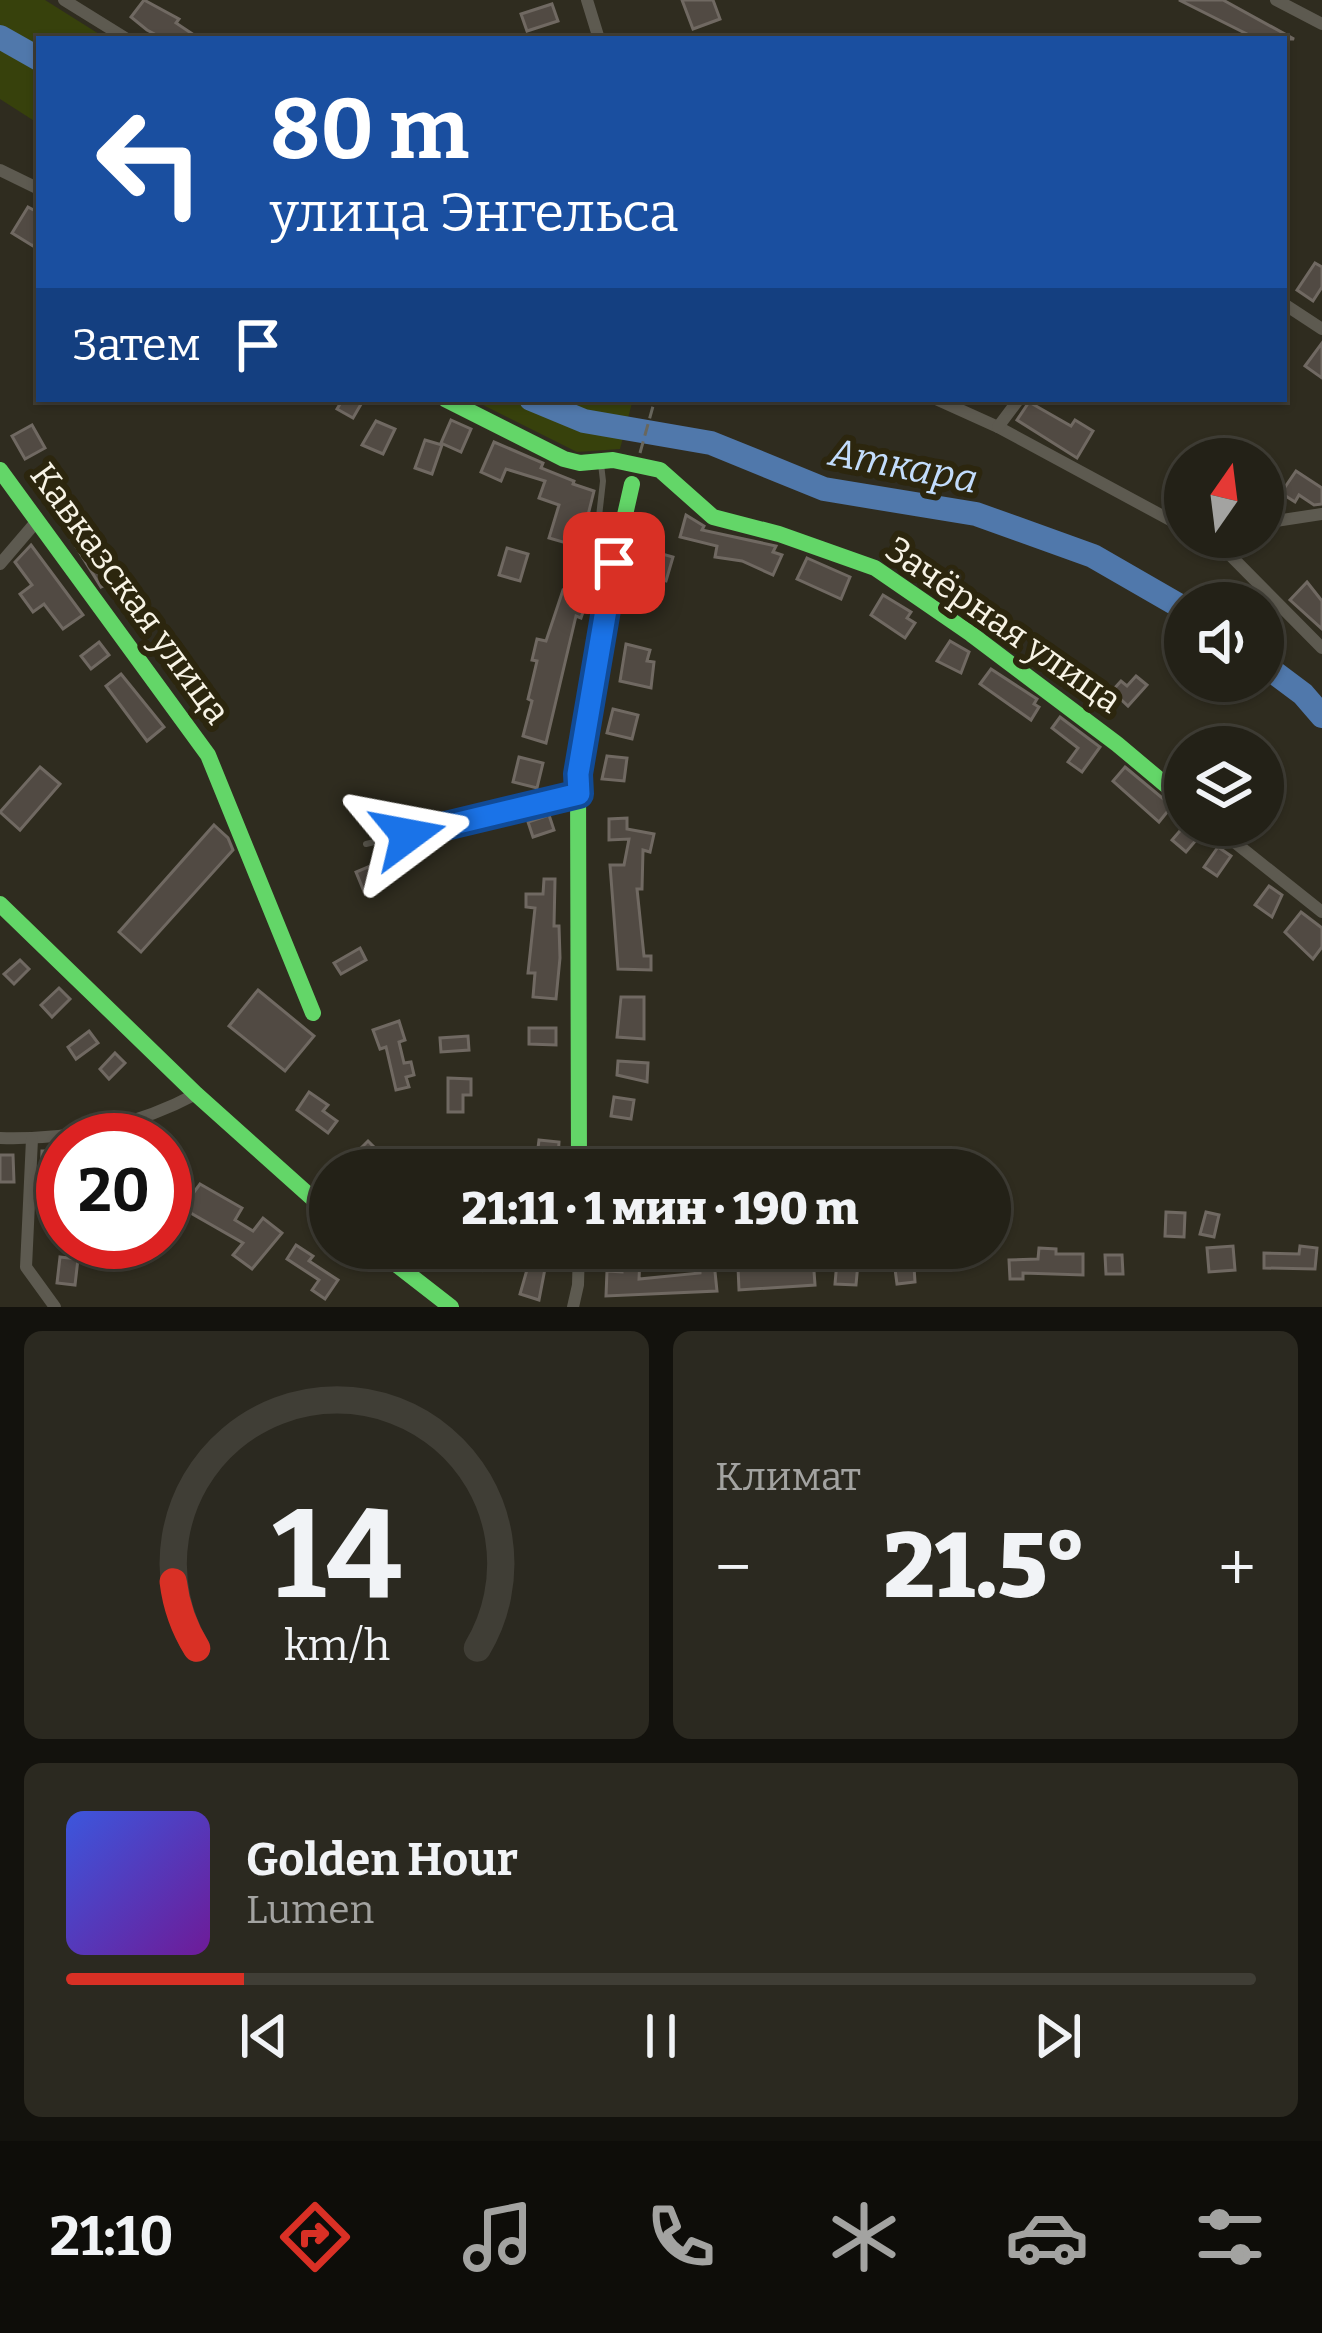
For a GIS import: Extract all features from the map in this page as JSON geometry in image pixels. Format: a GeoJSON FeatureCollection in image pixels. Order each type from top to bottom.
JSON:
{"type":"FeatureCollection","features":[{"type":"Feature","properties":{"kind":"street"},"geometry":{"type":"LineString","coordinates":[[64,0],[122,36]]}},
{"type":"Feature","properties":{"kind":"street"},"geometry":{"type":"LineString","coordinates":[[587,0],[598,36]]}},
{"type":"Feature","properties":{"kind":"street"},"geometry":{"type":"LineString","coordinates":[[1276,0],[1322,24]]}},
{"type":"Feature","properties":{"kind":"street"},"geometry":{"type":"LineString","coordinates":[[0,170],[36,188]]}},
{"type":"Feature","properties":{"kind":"street"},"geometry":{"type":"LineString","coordinates":[[1287,306],[1322,329]]}},
{"type":"Feature","properties":{"kind":"street","name":"Зачёрная улица"},"geometry":{"type":"LineString","coordinates":[[451,402],[564,459],[613,460],[660,470],[713,518],[779,534],[875,568],[1044,689],[1164,784]]}},
{"type":"Feature","properties":{"kind":"street"},"geometry":{"type":"LineString","coordinates":[[943,402],[1164,518]]}},
{"type":"Feature","properties":{"kind":"street"},"geometry":{"type":"LineString","coordinates":[[998,427],[1017,402]]}},
{"type":"Feature","properties":{"kind":"street","name":"Кавказская улица"},"geometry":{"type":"LineString","coordinates":[[0,470],[208,755],[313,1013]]}},
{"type":"Feature","properties":{"kind":"street"},"geometry":{"type":"LineString","coordinates":[[579,1149],[578,774],[605,603],[632,484]]}},
{"type":"Feature","properties":{"kind":"street"},"geometry":{"type":"LineString","coordinates":[[1284,520],[1322,514]]}},
{"type":"Feature","properties":{"kind":"street"},"geometry":{"type":"LineString","coordinates":[[0,564],[36,522]]}},
{"type":"Feature","properties":{"kind":"street"},"geometry":{"type":"LineString","coordinates":[[1234,558],[1322,648]]}},
{"type":"Feature","properties":{"kind":"street"},"geometry":{"type":"LineString","coordinates":[[1240,846],[1322,912]]}},
{"type":"Feature","properties":{"kind":"street"},"geometry":{"type":"LineString","coordinates":[[0,904],[196,1094],[309,1195]]}},
{"type":"Feature","properties":{"kind":"street"},"geometry":{"type":"LineString","coordinates":[[0,1138],[86,1134],[162,1112],[196,1094]]}},
{"type":"Feature","properties":{"kind":"street"},"geometry":{"type":"LineString","coordinates":[[32,1139],[26,1267],[55,1307]]}},
{"type":"Feature","properties":{"kind":"street"},"geometry":{"type":"LineString","coordinates":[[402,1269],[451,1307]]}},
{"type":"Feature","properties":{"kind":"street"},"geometry":{"type":"LineString","coordinates":[[573,1307],[578,1269]]}},
{"type":"Feature","properties":{"kind":"lane"},"geometry":{"type":"LineString","coordinates":[[601,463],[596,552],[605,603]]}},
{"type":"Feature","properties":{"kind":"lane"},"geometry":{"type":"LineString","coordinates":[[366,844],[579,794]]}},
{"type":"Feature","properties":{"kind":"path"},"geometry":{"type":"LineString","coordinates":[[632,484],[654,402]]}},
{"type":"Feature","properties":{"kind":"green space"},"geometry":{"type":"Polygon","coordinates":[[[0,0],[45,0],[102,36],[36,36],[36,122],[0,99],[0,0]]]}},
{"type":"Feature","properties":{"kind":"green space"},"geometry":{"type":"Polygon","coordinates":[[[477,402],[632,402],[620,449],[577,452],[477,402]]]}},
{"type":"Feature","properties":{"kind":"building"},"geometry":{"type":"Polygon","coordinates":[[[144,0],[179,19],[176,23],[196,36],[158,36],[131,17],[144,0]]]}},
{"type":"Feature","properties":{"kind":"building"},"geometry":{"type":"Polygon","coordinates":[[[682,0],[713,0],[720,19],[693,29],[682,0]]]}},
{"type":"Feature","properties":{"kind":"building"},"geometry":{"type":"Polygon","coordinates":[[[1179,0],[1223,0],[1294,39],[1251,36],[1179,0]]]}},
{"type":"Feature","properties":{"kind":"building"},"geometry":{"type":"Polygon","coordinates":[[[552,4],[558,21],[527,31],[521,14],[552,4]]]}},
{"type":"Feature","properties":{"kind":"building"},"geometry":{"type":"Polygon","coordinates":[[[28,207],[36,211],[33,246],[12,233],[28,207]]]}},
{"type":"Feature","properties":{"kind":"building"},"geometry":{"type":"Polygon","coordinates":[[[1315,263],[1322,267],[1322,287],[1313,301],[1297,290],[1315,263]]]}},
{"type":"Feature","properties":{"kind":"building"},"geometry":{"type":"Polygon","coordinates":[[[1322,343],[1322,378],[1305,366],[1322,343]]]}},
{"type":"Feature","properties":{"kind":"building"},"geometry":{"type":"Polygon","coordinates":[[[341,402],[362,402],[353,418],[337,409],[341,402]]]}},
{"type":"Feature","properties":{"kind":"building"},"geometry":{"type":"Polygon","coordinates":[[[1029,402],[1071,426],[1075,420],[1093,431],[1077,458],[1017,420],[1029,402]]]}},
{"type":"Feature","properties":{"kind":"building"},"geometry":{"type":"Polygon","coordinates":[[[451,420],[471,429],[461,452],[441,443],[451,420]]]}},
{"type":"Feature","properties":{"kind":"building"},"geometry":{"type":"Polygon","coordinates":[[[376,421],[395,429],[383,454],[362,445],[376,421]]]}},
{"type":"Feature","properties":{"kind":"building"},"geometry":{"type":"Polygon","coordinates":[[[32,425],[45,448],[25,459],[12,436],[32,425]]]}},
{"type":"Feature","properties":{"kind":"building"},"geometry":{"type":"Polygon","coordinates":[[[425,440],[442,445],[432,474],[415,468],[425,440]]]}},
{"type":"Feature","properties":{"kind":"building"},"geometry":{"type":"Polygon","coordinates":[[[494,442],[594,491],[580,547],[549,538],[559,505],[539,498],[545,481],[506,469],[501,481],[481,472],[494,442]]]}},
{"type":"Feature","properties":{"kind":"building"},"geometry":{"type":"Polygon","coordinates":[[[49,470],[56,482],[39,493],[31,481],[49,470]]]}},
{"type":"Feature","properties":{"kind":"building"},"geometry":{"type":"Polygon","coordinates":[[[1296,471],[1322,488],[1322,504],[1314,505],[1299,495],[1295,502],[1284,495],[1296,471]]]}},
{"type":"Feature","properties":{"kind":"building"},"geometry":{"type":"Polygon","coordinates":[[[686,515],[704,526],[702,530],[776,546],[773,552],[782,555],[773,575],[742,561],[715,557],[717,546],[680,537],[686,515]]]}},
{"type":"Feature","properties":{"kind":"building"},"geometry":{"type":"Polygon","coordinates":[[[85,527],[109,583],[101,587],[70,537],[85,527]]]}},
{"type":"Feature","properties":{"kind":"building"},"geometry":{"type":"Polygon","coordinates":[[[31,545],[83,615],[63,629],[44,604],[33,612],[20,594],[32,585],[15,562],[31,545]]]}},
{"type":"Feature","properties":{"kind":"building"},"geometry":{"type":"Polygon","coordinates":[[[507,548],[528,554],[520,581],[499,575],[507,548]]]}},
{"type":"Feature","properties":{"kind":"building"},"geometry":{"type":"Polygon","coordinates":[[[651,551],[673,557],[666,581],[644,575],[651,551]]]}},
{"type":"Feature","properties":{"kind":"building"},"geometry":{"type":"Polygon","coordinates":[[[807,558],[850,577],[841,599],[797,579],[807,558]]]}},
{"type":"Feature","properties":{"kind":"building"},"geometry":{"type":"Polygon","coordinates":[[[1307,582],[1322,601],[1322,629],[1290,600],[1307,582]]]}},
{"type":"Feature","properties":{"kind":"building"},"geometry":{"type":"Polygon","coordinates":[[[563,590],[588,597],[581,618],[576,616],[546,743],[523,736],[532,701],[528,699],[537,639],[546,641],[563,590]]]}},
{"type":"Feature","properties":{"kind":"building"},"geometry":{"type":"Polygon","coordinates":[[[883,595],[911,612],[907,618],[915,623],[905,638],[871,615],[883,595]]]}},
{"type":"Feature","properties":{"kind":"building"},"geometry":{"type":"Polygon","coordinates":[[[950,641],[969,652],[961,673],[937,661],[950,641]]]}},
{"type":"Feature","properties":{"kind":"building"},"geometry":{"type":"Polygon","coordinates":[[[99,642],[109,655],[91,669],[81,656],[99,642]]]}},
{"type":"Feature","properties":{"kind":"building"},"geometry":{"type":"Polygon","coordinates":[[[626,644],[650,650],[647,661],[654,662],[651,688],[620,681],[626,644]]]}},
{"type":"Feature","properties":{"kind":"building"},"geometry":{"type":"Polygon","coordinates":[[[991,669],[1037,699],[1034,704],[1039,707],[1031,720],[980,684],[991,669]]]}},
{"type":"Feature","properties":{"kind":"building"},"geometry":{"type":"Polygon","coordinates":[[[121,674],[164,727],[147,741],[106,686],[121,674]]]}},
{"type":"Feature","properties":{"kind":"building"},"geometry":{"type":"Polygon","coordinates":[[[1136,676],[1147,685],[1128,706],[1112,691],[1121,681],[1127,686],[1136,676]]]}},
{"type":"Feature","properties":{"kind":"building"},"geometry":{"type":"Polygon","coordinates":[[[613,709],[638,715],[632,739],[607,733],[613,709]]]}},
{"type":"Feature","properties":{"kind":"building"},"geometry":{"type":"Polygon","coordinates":[[[1060,717],[1100,747],[1082,772],[1068,762],[1078,748],[1052,728],[1060,717]]]}},
{"type":"Feature","properties":{"kind":"building"},"geometry":{"type":"Polygon","coordinates":[[[607,756],[627,758],[624,781],[602,779],[607,756]]]}},
{"type":"Feature","properties":{"kind":"building"},"geometry":{"type":"Polygon","coordinates":[[[519,757],[543,763],[537,788],[513,782],[519,757]]]}},
{"type":"Feature","properties":{"kind":"building"},"geometry":{"type":"Polygon","coordinates":[[[40,767],[60,784],[20,830],[0,812],[40,767]]]}},
{"type":"Feature","properties":{"kind":"building"},"geometry":{"type":"Polygon","coordinates":[[[1125,767],[1164,799],[1164,816],[1159,822],[1113,781],[1125,767]]]}},
{"type":"Feature","properties":{"kind":"building"},"geometry":{"type":"Polygon","coordinates":[[[549,815],[554,830],[533,837],[528,822],[549,815]]]}},
{"type":"Feature","properties":{"kind":"building"},"geometry":{"type":"Polygon","coordinates":[[[627,818],[627,829],[654,834],[650,852],[643,850],[642,889],[637,889],[644,956],[651,956],[651,970],[618,969],[610,865],[624,865],[629,839],[609,840],[609,819],[627,818]]]}},
{"type":"Feature","properties":{"kind":"building"},"geometry":{"type":"Polygon","coordinates":[[[214,825],[233,850],[141,952],[119,932],[214,825]]]}},
{"type":"Feature","properties":{"kind":"building"},"geometry":{"type":"Polygon","coordinates":[[[1218,847],[1231,856],[1217,876],[1204,867],[1218,847]]]}},
{"type":"Feature","properties":{"kind":"building"},"geometry":{"type":"Polygon","coordinates":[[[375,864],[383,886],[365,894],[356,872],[375,864]]]}},
{"type":"Feature","properties":{"kind":"building"},"geometry":{"type":"Polygon","coordinates":[[[544,879],[555,879],[554,926],[559,926],[560,958],[556,999],[533,997],[535,973],[528,973],[535,908],[526,907],[526,894],[543,894],[544,879]]]}},
{"type":"Feature","properties":{"kind":"building"},"geometry":{"type":"Polygon","coordinates":[[[1269,886],[1282,895],[1272,917],[1255,905],[1269,886]]]}},
{"type":"Feature","properties":{"kind":"building"},"geometry":{"type":"Polygon","coordinates":[[[1301,912],[1322,928],[1322,947],[1313,959],[1285,932],[1301,912]]]}},
{"type":"Feature","properties":{"kind":"building"},"geometry":{"type":"Polygon","coordinates":[[[360,948],[366,960],[341,974],[334,963],[360,948]]]}},
{"type":"Feature","properties":{"kind":"building"},"geometry":{"type":"Polygon","coordinates":[[[20,960],[29,969],[14,984],[4,974],[20,960]]]}},
{"type":"Feature","properties":{"kind":"building"},"geometry":{"type":"Polygon","coordinates":[[[59,988],[70,999],[52,1017],[41,1005],[59,988]]]}},
{"type":"Feature","properties":{"kind":"building"},"geometry":{"type":"Polygon","coordinates":[[[258,990],[314,1036],[285,1071],[229,1026],[258,990]]]}},
{"type":"Feature","properties":{"kind":"building"},"geometry":{"type":"Polygon","coordinates":[[[621,997],[644,997],[644,1039],[617,1037],[621,997]]]}},
{"type":"Feature","properties":{"kind":"building"},"geometry":{"type":"Polygon","coordinates":[[[399,1021],[405,1040],[399,1042],[404,1063],[411,1062],[414,1075],[406,1077],[409,1087],[396,1090],[386,1047],[380,1049],[373,1030],[399,1021]]]}},
{"type":"Feature","properties":{"kind":"building"},"geometry":{"type":"Polygon","coordinates":[[[529,1028],[556,1028],[556,1045],[529,1044],[529,1028]]]}},
{"type":"Feature","properties":{"kind":"building"},"geometry":{"type":"Polygon","coordinates":[[[89,1031],[98,1043],[76,1059],[68,1047],[89,1031]]]}},
{"type":"Feature","properties":{"kind":"building"},"geometry":{"type":"Polygon","coordinates":[[[468,1036],[469,1050],[441,1052],[440,1038],[468,1036]]]}},
{"type":"Feature","properties":{"kind":"building"},"geometry":{"type":"Polygon","coordinates":[[[115,1053],[125,1063],[109,1079],[100,1069],[115,1053]]]}},
{"type":"Feature","properties":{"kind":"building"},"geometry":{"type":"Polygon","coordinates":[[[618,1061],[648,1063],[647,1082],[617,1075],[618,1061]]]}},
{"type":"Feature","properties":{"kind":"building"},"geometry":{"type":"Polygon","coordinates":[[[448,1078],[471,1079],[471,1095],[463,1095],[463,1112],[448,1112],[448,1078]]]}},
{"type":"Feature","properties":{"kind":"building"},"geometry":{"type":"Polygon","coordinates":[[[309,1092],[328,1105],[323,1111],[337,1121],[328,1133],[297,1110],[309,1092]]]}},
{"type":"Feature","properties":{"kind":"building"},"geometry":{"type":"Polygon","coordinates":[[[614,1097],[634,1100],[631,1119],[611,1116],[614,1097]]]}},
{"type":"Feature","properties":{"kind":"building"},"geometry":{"type":"Polygon","coordinates":[[[539,1140],[559,1142],[559,1149],[538,1149],[539,1140]]]}},
{"type":"Feature","properties":{"kind":"building"},"geometry":{"type":"Polygon","coordinates":[[[0,1155],[13,1155],[14,1182],[0,1182],[0,1155]]]}},
{"type":"Feature","properties":{"kind":"building"},"geometry":{"type":"Polygon","coordinates":[[[200,1184],[242,1208],[235,1220],[253,1231],[263,1218],[282,1233],[252,1269],[233,1255],[243,1243],[192,1214],[192,1195],[200,1184]]]}},
{"type":"Feature","properties":{"kind":"building"},"geometry":{"type":"Polygon","coordinates":[[[1166,1212],[1185,1213],[1184,1237],[1165,1236],[1166,1212]]]}},
{"type":"Feature","properties":{"kind":"building"},"geometry":{"type":"Polygon","coordinates":[[[1206,1212],[1219,1215],[1214,1237],[1200,1234],[1206,1212]]]}},
{"type":"Feature","properties":{"kind":"building"},"geometry":{"type":"Polygon","coordinates":[[[296,1245],[309,1253],[309,1269],[321,1269],[338,1280],[325,1299],[312,1290],[319,1280],[287,1259],[296,1245]]]}},
{"type":"Feature","properties":{"kind":"building"},"geometry":{"type":"Polygon","coordinates":[[[1233,1246],[1235,1270],[1209,1272],[1207,1248],[1233,1246]]]}},
{"type":"Feature","properties":{"kind":"building"},"geometry":{"type":"Polygon","coordinates":[[[1300,1246],[1317,1248],[1315,1269],[1264,1268],[1264,1253],[1299,1254],[1300,1246]]]}},
{"type":"Feature","properties":{"kind":"building"},"geometry":{"type":"Polygon","coordinates":[[[1039,1248],[1056,1249],[1056,1254],[1083,1254],[1083,1275],[1023,1273],[1023,1279],[1010,1279],[1011,1260],[1038,1259],[1039,1248]]]}},
{"type":"Feature","properties":{"kind":"building"},"geometry":{"type":"Polygon","coordinates":[[[1105,1255],[1122,1255],[1123,1274],[1106,1274],[1105,1255]]]}},
{"type":"Feature","properties":{"kind":"building"},"geometry":{"type":"Polygon","coordinates":[[[59,1269],[77,1269],[75,1285],[57,1283],[59,1269]]]}},
{"type":"Feature","properties":{"kind":"building"},"geometry":{"type":"Polygon","coordinates":[[[527,1269],[545,1269],[539,1300],[520,1294],[527,1269]]]}},
{"type":"Feature","properties":{"kind":"building"},"geometry":{"type":"Polygon","coordinates":[[[639,1269],[639,1279],[715,1269],[717,1291],[606,1296],[607,1271],[639,1269]]]}},
{"type":"Feature","properties":{"kind":"building"},"geometry":{"type":"Polygon","coordinates":[[[738,1269],[814,1269],[815,1285],[739,1290],[738,1269]]]}},
{"type":"Feature","properties":{"kind":"building"},"geometry":{"type":"Polygon","coordinates":[[[836,1269],[857,1269],[856,1285],[835,1284],[836,1269]]]}},
{"type":"Feature","properties":{"kind":"building"},"geometry":{"type":"Polygon","coordinates":[[[895,1269],[914,1269],[915,1282],[897,1284],[895,1269]]]}},
{"type":"Feature","properties":{"kind":"waterway","name":"Аткара"},"geometry":{"type":"LineString","coordinates":[[0,37],[36,57]]}},
{"type":"Feature","properties":{"kind":"waterway","name":"Аткара"},"geometry":{"type":"LineString","coordinates":[[538,402],[584,421],[711,443],[824,489],[976,514],[1093,556],[1164,597]]}},
{"type":"Feature","properties":{"kind":"waterway","name":"Аткара"},"geometry":{"type":"LineString","coordinates":[[1284,680],[1322,716]]}},
{"type":"Feature","properties":{"kind":"traffic: fast"},"geometry":{"type":"LineString","coordinates":[[451,402],[564,459],[580,463],[613,460],[660,470],[713,517],[779,534],[875,568],[971,634],[1164,783]]}},
{"type":"Feature","properties":{"kind":"traffic: fast"},"geometry":{"type":"LineString","coordinates":[[0,470],[208,755],[313,1013]]}},
{"type":"Feature","properties":{"kind":"traffic: fast"},"geometry":{"type":"LineString","coordinates":[[579,1149],[578,774],[605,603],[632,484]]}},
{"type":"Feature","properties":{"kind":"traffic: fast"},"geometry":{"type":"LineString","coordinates":[[0,904],[196,1094],[309,1195]]}},
{"type":"Feature","properties":{"kind":"traffic: fast"},"geometry":{"type":"LineString","coordinates":[[402,1269],[451,1307]]}},
{"type":"Feature","properties":{"kind":"route"},"geometry":{"type":"LineString","coordinates":[[408,835],[579,794],[578,774],[614,563]]}}]}
